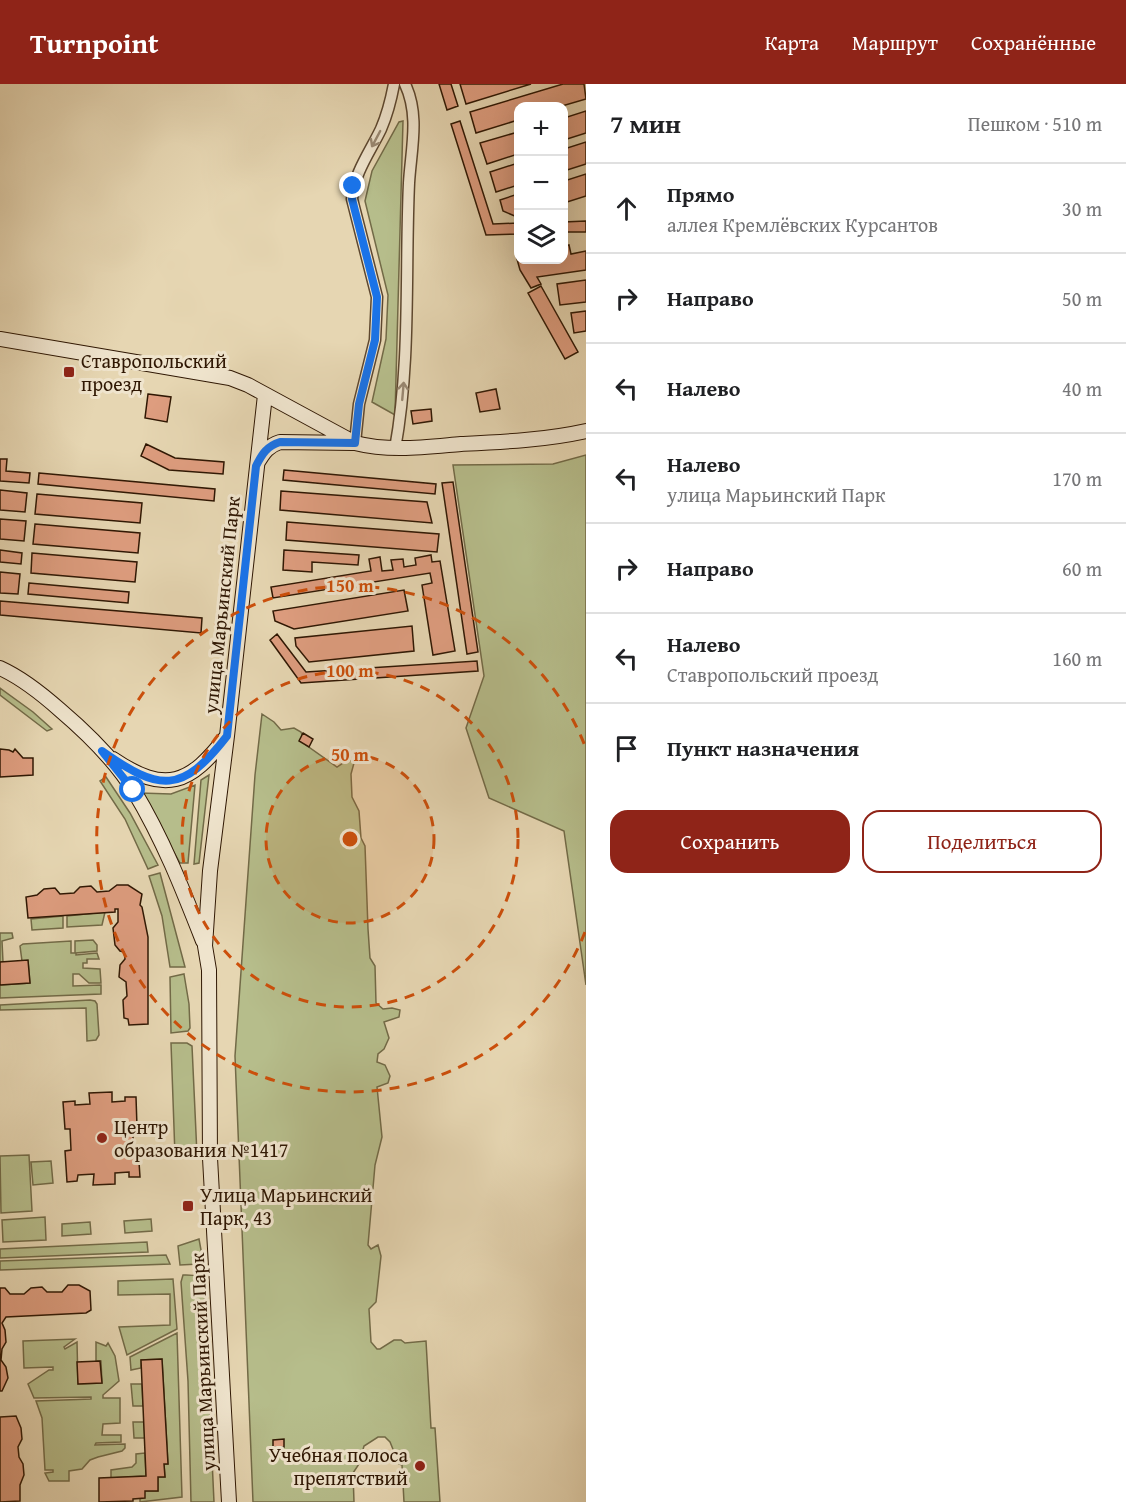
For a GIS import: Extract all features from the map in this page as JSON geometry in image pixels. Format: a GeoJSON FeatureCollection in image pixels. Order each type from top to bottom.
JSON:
{"type":"FeatureCollection","features":[{"type":"Feature","properties":{"kind":"street"},"geometry":{"type":"LineString","coordinates":[[355,443],[359,404],[374,346],[377,297],[352,199],[353,186],[385,118],[394,84]]}},
{"type":"Feature","properties":{"kind":"street"},"geometry":{"type":"LineString","coordinates":[[395,449],[400,423],[405,364],[409,182],[415,117],[405,84]]}},
{"type":"Feature","properties":{"kind":"street"},"geometry":{"type":"LineString","coordinates":[[0,339],[230,378],[355,443],[374,448],[395,449],[520,440],[586,431]]}},
{"type":"Feature","properties":{"kind":"street","name":"улица Марьинский Парк"},"geometry":{"type":"LineString","coordinates":[[228,1502],[210,1158],[209,970],[205,946],[210,871],[264,395]]}},
{"type":"Feature","properties":{"kind":"street"},"geometry":{"type":"LineString","coordinates":[[256,466],[264,451],[272,444],[280,442],[355,443]]}},
{"type":"Feature","properties":{"kind":"street"},"geometry":{"type":"LineString","coordinates":[[0,668],[12,673],[51,702],[88,734],[133,790],[166,851],[205,946]]}},
{"type":"Feature","properties":{"kind":"street"},"geometry":{"type":"LineString","coordinates":[[102,751],[144,777],[162,780],[180,779],[200,768],[227,736]]}},
{"type":"Feature","properties":{"kind":"green space"},"geometry":{"type":"Polygon","coordinates":[[[403,121],[395,415],[372,402],[386,339],[388,295],[365,201],[372,171],[399,122],[403,121]]]}},
{"type":"Feature","properties":{"kind":"green space"},"geometry":{"type":"Polygon","coordinates":[[[586,455],[586,985],[564,831],[489,798],[466,728],[484,676],[453,465],[553,464],[586,455]]]}},
{"type":"Feature","properties":{"kind":"green space"},"geometry":{"type":"Polygon","coordinates":[[[0,688],[52,729],[47,731],[0,695],[0,688]]]}},
{"type":"Feature","properties":{"kind":"green space"},"geometry":{"type":"Polygon","coordinates":[[[262,714],[281,730],[294,728],[301,732],[306,745],[337,767],[349,759],[354,763],[351,774],[352,797],[359,811],[361,838],[365,846],[370,958],[375,966],[376,1003],[383,1009],[400,1010],[399,1017],[384,1022],[389,1038],[384,1049],[378,1054],[377,1062],[385,1065],[390,1076],[388,1083],[377,1087],[382,1137],[375,1165],[368,1245],[371,1249],[378,1245],[381,1256],[376,1302],[369,1309],[371,1342],[377,1349],[380,1349],[394,1340],[401,1340],[405,1343],[426,1341],[431,1428],[435,1428],[440,1502],[404,1502],[402,1465],[399,1464],[390,1442],[385,1437],[378,1437],[364,1446],[359,1464],[353,1473],[354,1502],[253,1502],[235,1056],[255,775],[262,714]]]}},
{"type":"Feature","properties":{"kind":"green space"},"geometry":{"type":"Polygon","coordinates":[[[209,775],[199,863],[194,864],[201,780],[209,775]]]}},
{"type":"Feature","properties":{"kind":"green space"},"geometry":{"type":"Polygon","coordinates":[[[106,777],[130,813],[158,865],[148,869],[125,819],[100,781],[106,777]]]}},
{"type":"Feature","properties":{"kind":"green space"},"geometry":{"type":"Polygon","coordinates":[[[195,785],[188,863],[180,863],[141,793],[171,794],[195,785]]]}},
{"type":"Feature","properties":{"kind":"green space"},"geometry":{"type":"Polygon","coordinates":[[[160,873],[185,967],[170,967],[162,916],[149,876],[160,873]]]}},
{"type":"Feature","properties":{"kind":"green space"},"geometry":{"type":"Polygon","coordinates":[[[105,912],[102,925],[67,927],[67,916],[105,912]]]}},
{"type":"Feature","properties":{"kind":"green space"},"geometry":{"type":"Polygon","coordinates":[[[63,916],[63,928],[32,930],[31,919],[63,916]]]}},
{"type":"Feature","properties":{"kind":"green space"},"geometry":{"type":"Polygon","coordinates":[[[0,933],[12,933],[13,938],[2,941],[3,962],[0,962],[0,933]]]}},
{"type":"Feature","properties":{"kind":"green space"},"geometry":{"type":"Polygon","coordinates":[[[93,940],[97,945],[97,951],[76,953],[76,955],[97,953],[99,959],[87,959],[87,963],[83,963],[83,968],[100,969],[101,983],[89,983],[79,974],[73,974],[73,986],[101,985],[101,994],[0,998],[0,985],[30,983],[28,961],[22,961],[20,946],[23,944],[71,941],[71,953],[75,953],[75,941],[93,940]]]}},
{"type":"Feature","properties":{"kind":"green space"},"geometry":{"type":"Polygon","coordinates":[[[184,974],[190,1028],[188,1031],[171,1033],[170,977],[184,974]]]}},
{"type":"Feature","properties":{"kind":"green space"},"geometry":{"type":"Polygon","coordinates":[[[90,1000],[97,1004],[99,1035],[96,1040],[87,1041],[86,1008],[0,1010],[0,1005],[90,1000]]]}},
{"type":"Feature","properties":{"kind":"green space"},"geometry":{"type":"Polygon","coordinates":[[[171,1043],[187,1043],[192,1046],[197,1155],[175,1156],[171,1043]]]}},
{"type":"Feature","properties":{"kind":"green space"},"geometry":{"type":"Polygon","coordinates":[[[29,1155],[32,1211],[1,1213],[0,1156],[29,1155]]]}},
{"type":"Feature","properties":{"kind":"green space"},"geometry":{"type":"Polygon","coordinates":[[[51,1161],[53,1183],[33,1185],[31,1162],[51,1161]]]}},
{"type":"Feature","properties":{"kind":"green space"},"geometry":{"type":"Polygon","coordinates":[[[45,1217],[46,1240],[3,1242],[2,1220],[45,1217]]]}},
{"type":"Feature","properties":{"kind":"green space"},"geometry":{"type":"Polygon","coordinates":[[[151,1219],[152,1231],[125,1233],[124,1221],[151,1219]]]}},
{"type":"Feature","properties":{"kind":"green space"},"geometry":{"type":"Polygon","coordinates":[[[90,1222],[91,1234],[62,1236],[62,1224],[90,1222]]]}},
{"type":"Feature","properties":{"kind":"green space"},"geometry":{"type":"Polygon","coordinates":[[[199,1239],[203,1261],[199,1264],[180,1265],[178,1246],[199,1239]]]}},
{"type":"Feature","properties":{"kind":"green space"},"geometry":{"type":"Polygon","coordinates":[[[147,1242],[148,1252],[0,1258],[0,1249],[147,1242]]]}},
{"type":"Feature","properties":{"kind":"green space"},"geometry":{"type":"Polygon","coordinates":[[[166,1255],[170,1264],[0,1270],[0,1261],[166,1255]]]}},
{"type":"Feature","properties":{"kind":"green space"},"geometry":{"type":"Polygon","coordinates":[[[183,1275],[197,1276],[204,1287],[214,1502],[191,1502],[188,1381],[181,1282],[183,1275]]]}},
{"type":"Feature","properties":{"kind":"green space"},"geometry":{"type":"Polygon","coordinates":[[[173,1279],[177,1329],[127,1355],[119,1327],[170,1325],[170,1294],[118,1295],[118,1281],[173,1279]]]}},
{"type":"Feature","properties":{"kind":"green space"},"geometry":{"type":"Polygon","coordinates":[[[177,1333],[182,1497],[140,1502],[145,1491],[158,1491],[158,1477],[165,1477],[164,1464],[168,1464],[162,1359],[141,1360],[141,1368],[131,1370],[130,1357],[177,1333]]]}},
{"type":"Feature","properties":{"kind":"green space"},"geometry":{"type":"Polygon","coordinates":[[[75,1339],[64,1347],[65,1349],[77,1342],[78,1384],[102,1383],[101,1361],[96,1361],[96,1342],[106,1346],[108,1343],[115,1356],[119,1381],[103,1395],[103,1398],[120,1398],[120,1423],[103,1424],[102,1435],[121,1435],[121,1442],[96,1443],[95,1445],[125,1444],[125,1448],[122,1451],[90,1460],[82,1469],[69,1471],[69,1481],[49,1481],[45,1473],[53,1472],[53,1470],[45,1470],[42,1418],[36,1401],[91,1399],[91,1397],[34,1398],[28,1384],[49,1370],[53,1370],[53,1367],[24,1368],[23,1341],[75,1339]]]}},
{"type":"Feature","properties":{"kind":"green space"},"geometry":{"type":"Polygon","coordinates":[[[131,1384],[142,1384],[143,1406],[133,1406],[131,1384]]]}},
{"type":"Feature","properties":{"kind":"green space"},"geometry":{"type":"Polygon","coordinates":[[[133,1422],[144,1422],[145,1438],[134,1438],[133,1422]]]}},
{"type":"Feature","properties":{"kind":"green space"},"geometry":{"type":"Polygon","coordinates":[[[145,1453],[146,1476],[111,1478],[111,1470],[132,1467],[136,1463],[136,1454],[145,1453]]]}},
{"type":"Feature","properties":{"kind":"building"},"geometry":{"type":"Polygon","coordinates":[[[439,84],[451,84],[458,106],[447,110],[439,84]]]}},
{"type":"Feature","properties":{"kind":"building"},"geometry":{"type":"Polygon","coordinates":[[[460,84],[531,84],[466,104],[460,84]]]}},
{"type":"Feature","properties":{"kind":"building"},"geometry":{"type":"Polygon","coordinates":[[[563,84],[584,84],[586,99],[568,104],[568,102],[514,102],[514,121],[476,133],[470,112],[563,84]]]}},
{"type":"Feature","properties":{"kind":"building"},"geometry":{"type":"Polygon","coordinates":[[[586,111],[586,133],[568,139],[568,117],[586,111]]]}},
{"type":"Feature","properties":{"kind":"building"},"geometry":{"type":"Polygon","coordinates":[[[460,121],[493,224],[514,223],[514,234],[486,235],[451,124],[460,121]]]}},
{"type":"Feature","properties":{"kind":"building"},"geometry":{"type":"Polygon","coordinates":[[[514,133],[514,155],[487,164],[480,143],[514,133]]]}},
{"type":"Feature","properties":{"kind":"building"},"geometry":{"type":"Polygon","coordinates":[[[586,142],[586,164],[568,170],[568,148],[586,142]]]}},
{"type":"Feature","properties":{"kind":"building"},"geometry":{"type":"Polygon","coordinates":[[[514,164],[514,186],[496,192],[490,172],[514,164]]]}},
{"type":"Feature","properties":{"kind":"building"},"geometry":{"type":"Polygon","coordinates":[[[586,174],[586,196],[568,202],[568,180],[586,174]]]}},
{"type":"Feature","properties":{"kind":"building"},"geometry":{"type":"Polygon","coordinates":[[[514,195],[514,216],[503,211],[500,200],[514,195]]]}},
{"type":"Feature","properties":{"kind":"building"},"geometry":{"type":"Polygon","coordinates":[[[586,221],[586,232],[568,232],[568,222],[586,221]]]}},
{"type":"Feature","properties":{"kind":"building"},"geometry":{"type":"Polygon","coordinates":[[[568,245],[571,254],[586,251],[586,270],[537,277],[541,284],[531,288],[518,264],[568,264],[568,245]]]}},
{"type":"Feature","properties":{"kind":"building"},"geometry":{"type":"Polygon","coordinates":[[[586,280],[586,302],[560,305],[557,284],[586,280]]]}},
{"type":"Feature","properties":{"kind":"building"},"geometry":{"type":"Polygon","coordinates":[[[541,286],[578,352],[565,359],[528,293],[541,286]]]}},
{"type":"Feature","properties":{"kind":"building"},"geometry":{"type":"Polygon","coordinates":[[[586,311],[586,331],[574,333],[571,313],[586,311]]]}},
{"type":"Feature","properties":{"kind":"building"},"geometry":{"type":"Polygon","coordinates":[[[496,389],[500,409],[480,412],[476,393],[496,389]]]}},
{"type":"Feature","properties":{"kind":"building"},"geometry":{"type":"Polygon","coordinates":[[[148,394],[171,397],[167,422],[145,418],[148,394]]]}},
{"type":"Feature","properties":{"kind":"building"},"geometry":{"type":"Polygon","coordinates":[[[431,409],[432,421],[413,424],[411,411],[431,409]]]}},
{"type":"Feature","properties":{"kind":"building"},"geometry":{"type":"Polygon","coordinates":[[[146,444],[175,458],[224,462],[223,474],[169,470],[141,456],[146,444]]]}},
{"type":"Feature","properties":{"kind":"building"},"geometry":{"type":"Polygon","coordinates":[[[0,459],[7,459],[6,471],[30,473],[29,483],[0,481],[0,459]]]}},
{"type":"Feature","properties":{"kind":"building"},"geometry":{"type":"Polygon","coordinates":[[[284,470],[436,484],[435,494],[283,480],[284,470]]]}},
{"type":"Feature","properties":{"kind":"building"},"geometry":{"type":"Polygon","coordinates":[[[39,473],[215,489],[214,501],[38,484],[39,473]]]}},
{"type":"Feature","properties":{"kind":"building"},"geometry":{"type":"Polygon","coordinates":[[[453,482],[478,652],[467,654],[442,483],[453,482]]]}},
{"type":"Feature","properties":{"kind":"building"},"geometry":{"type":"Polygon","coordinates":[[[0,490],[27,493],[25,512],[0,510],[0,490]]]}},
{"type":"Feature","properties":{"kind":"building"},"geometry":{"type":"Polygon","coordinates":[[[281,491],[427,502],[432,523],[280,510],[281,491]]]}},
{"type":"Feature","properties":{"kind":"building"},"geometry":{"type":"Polygon","coordinates":[[[37,494],[142,503],[140,523],[35,514],[37,494]]]}},
{"type":"Feature","properties":{"kind":"building"},"geometry":{"type":"Polygon","coordinates":[[[0,519],[26,521],[24,541],[0,539],[0,519]]]}},
{"type":"Feature","properties":{"kind":"building"},"geometry":{"type":"Polygon","coordinates":[[[287,522],[439,534],[437,552],[286,540],[287,522]]]}},
{"type":"Feature","properties":{"kind":"building"},"geometry":{"type":"Polygon","coordinates":[[[35,524],[140,533],[138,553],[33,544],[35,524]]]}},
{"type":"Feature","properties":{"kind":"building"},"geometry":{"type":"Polygon","coordinates":[[[0,550],[22,553],[21,564],[0,562],[0,550]]]}},
{"type":"Feature","properties":{"kind":"building"},"geometry":{"type":"Polygon","coordinates":[[[284,550],[359,555],[358,565],[312,562],[312,572],[283,570],[284,550]]]}},
{"type":"Feature","properties":{"kind":"building"},"geometry":{"type":"Polygon","coordinates":[[[32,553],[137,562],[135,582],[31,573],[32,553]]]}},
{"type":"Feature","properties":{"kind":"building"},"geometry":{"type":"Polygon","coordinates":[[[431,555],[432,562],[440,561],[455,651],[433,655],[422,585],[432,583],[430,573],[273,598],[271,587],[371,571],[369,559],[380,557],[382,571],[393,570],[391,560],[403,559],[404,567],[416,565],[415,558],[431,555]]]}},
{"type":"Feature","properties":{"kind":"building"},"geometry":{"type":"Polygon","coordinates":[[[0,572],[20,574],[18,594],[0,593],[0,572]]]}},
{"type":"Feature","properties":{"kind":"building"},"geometry":{"type":"Polygon","coordinates":[[[29,583],[129,592],[128,603],[28,594],[29,583]]]}},
{"type":"Feature","properties":{"kind":"building"},"geometry":{"type":"Polygon","coordinates":[[[404,590],[408,611],[294,629],[275,621],[273,611],[404,590]]]}},
{"type":"Feature","properties":{"kind":"building"},"geometry":{"type":"Polygon","coordinates":[[[0,601],[202,618],[201,633],[0,615],[0,601]]]}},
{"type":"Feature","properties":{"kind":"building"},"geometry":{"type":"Polygon","coordinates":[[[412,626],[414,651],[309,662],[296,646],[295,638],[412,626]]]}},
{"type":"Feature","properties":{"kind":"building"},"geometry":{"type":"Polygon","coordinates":[[[277,634],[306,672],[477,661],[478,671],[301,683],[270,640],[277,634]]]}},
{"type":"Feature","properties":{"kind":"building"},"geometry":{"type":"Polygon","coordinates":[[[303,733],[313,739],[309,747],[299,741],[303,733]]]}},
{"type":"Feature","properties":{"kind":"building"},"geometry":{"type":"Polygon","coordinates":[[[0,749],[13,752],[15,749],[23,758],[33,758],[33,775],[0,777],[0,749]]]}},
{"type":"Feature","properties":{"kind":"building"},"geometry":{"type":"Polygon","coordinates":[[[117,885],[128,885],[142,894],[140,905],[148,937],[148,1024],[129,1025],[128,1019],[124,1018],[123,1000],[127,996],[126,982],[119,977],[120,965],[125,959],[124,952],[115,945],[113,928],[118,922],[118,909],[115,909],[115,912],[28,918],[26,897],[37,895],[44,889],[55,888],[60,894],[74,893],[80,887],[91,886],[97,892],[109,891],[117,885]]]}},
{"type":"Feature","properties":{"kind":"building"},"geometry":{"type":"Polygon","coordinates":[[[28,960],[30,983],[0,985],[0,962],[28,960]]]}},
{"type":"Feature","properties":{"kind":"building","name":"Центр образования №1417"},"geometry":{"type":"Polygon","coordinates":[[[112,1092],[112,1102],[125,1101],[125,1097],[136,1097],[137,1127],[132,1127],[134,1147],[138,1147],[140,1177],[129,1177],[129,1172],[115,1173],[115,1184],[93,1185],[94,1174],[78,1175],[77,1181],[67,1182],[65,1151],[71,1150],[70,1129],[65,1129],[63,1102],[75,1101],[75,1105],[90,1104],[89,1093],[112,1092]]]}},
{"type":"Feature","properties":{"kind":"building"},"geometry":{"type":"Polygon","coordinates":[[[68,1285],[79,1285],[90,1291],[91,1310],[86,1313],[6,1317],[2,1323],[6,1342],[2,1349],[1,1360],[6,1367],[8,1378],[0,1391],[0,1288],[5,1288],[10,1294],[24,1294],[31,1288],[42,1287],[47,1292],[62,1292],[68,1285]]]}},
{"type":"Feature","properties":{"kind":"building"},"geometry":{"type":"Polygon","coordinates":[[[162,1359],[168,1464],[164,1464],[165,1477],[158,1477],[158,1491],[145,1491],[145,1498],[133,1499],[133,1501],[99,1502],[99,1478],[146,1476],[141,1360],[162,1359]]]}},
{"type":"Feature","properties":{"kind":"building"},"geometry":{"type":"Polygon","coordinates":[[[100,1361],[102,1383],[78,1384],[77,1362],[100,1361]]]}},
{"type":"Feature","properties":{"kind":"building"},"geometry":{"type":"Polygon","coordinates":[[[16,1416],[21,1428],[22,1439],[18,1447],[24,1475],[20,1485],[20,1501],[0,1502],[0,1417],[16,1416]]]}},
{"type":"Feature","properties":{"kind":"building"},"geometry":{"type":"Polygon","coordinates":[[[284,1439],[284,1447],[273,1447],[273,1440],[284,1439]]]}},
{"type":"Feature","properties":{"kind":"place","name":"Ставропольский проезд"},"geometry":{"type":"Point","coordinates":[69,372]}},
{"type":"Feature","properties":{"kind":"place","name":"Центр образования №1417"},"geometry":{"type":"Point","coordinates":[102,1138]}},
{"type":"Feature","properties":{"kind":"place","name":"Улица Марьинский Парк, 43"},"geometry":{"type":"Point","coordinates":[188,1206]}},
{"type":"Feature","properties":{"kind":"place","name":"Учебная полоса препятствий"},"geometry":{"type":"Point","coordinates":[420,1466]}},
{"type":"Feature","properties":{"kind":"route"},"geometry":{"type":"LineString","coordinates":[[133,790],[102,751],[144,777],[162,780],[180,779],[200,768],[227,736],[256,466],[264,451],[272,444],[280,442],[355,443],[359,404],[375,340],[377,297],[352,199],[353,186]]}}]}
